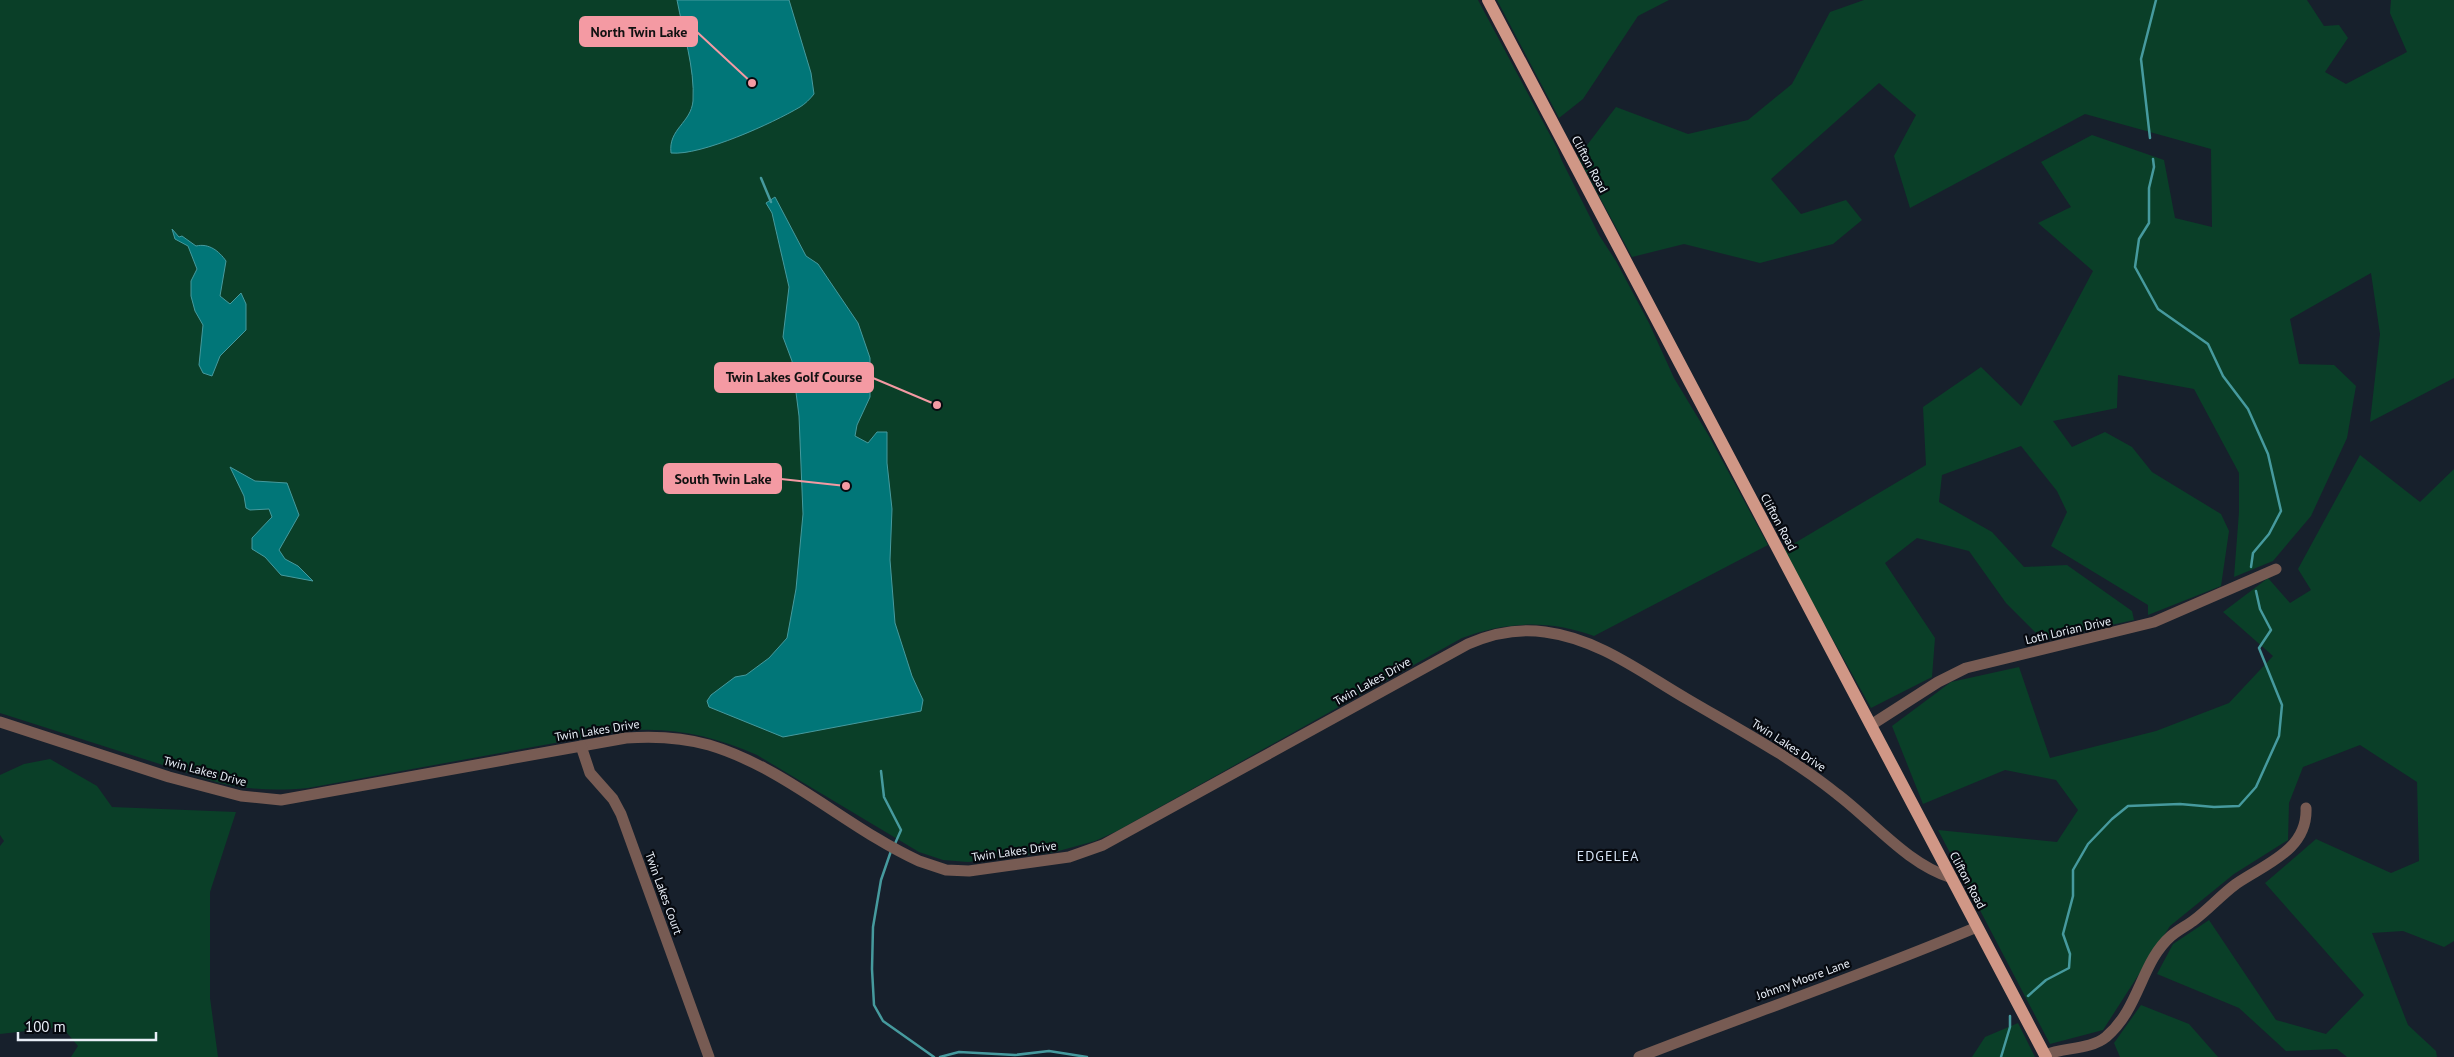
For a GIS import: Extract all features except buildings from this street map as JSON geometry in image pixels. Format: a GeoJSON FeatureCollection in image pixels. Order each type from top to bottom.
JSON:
{"type":"FeatureCollection","features":[{"type":"Feature","properties":{"kind":"main road","name":"Clifton Road"},"geometry":{"type":"LineString","coordinates":[[1488,0],[2046,1056]]}},
{"type":"Feature","properties":{"kind":"street","name":"Loth Lorian Drive"},"geometry":{"type":"LineString","coordinates":[[1870,725],[1938,682],[1966,668],[2154,622],[2276,569]]}},
{"type":"Feature","properties":{"kind":"street","name":"Twin Lakes Drive"},"geometry":{"type":"LineString","coordinates":[[0,722],[169,777],[241,796],[280,800],[626,738],[648,736],[679,739],[708,745],[728,752],[778,778],[902,852],[934,866],[958,871],[1069,857],[1084,853],[1136,828],[1468,644],[1496,634],[1527,630],[1575,639],[1616,656],[1801,767],[1838,794],[1924,867],[1952,878]]}},
{"type":"Feature","properties":{"kind":"street","name":"Twin Lakes Court"},"geometry":{"type":"LineString","coordinates":[[581,746],[590,772],[613,799],[621,814],[710,1057]]}},
{"type":"Feature","properties":{"kind":"street"},"geometry":{"type":"LineString","coordinates":[[2046,1056],[2058,1049],[2092,1044],[2107,1036],[2132,1004],[2160,948],[2170,937],[2193,921],[2225,893],[2290,849],[2304,828],[2306,808]]}},
{"type":"Feature","properties":{"kind":"street","name":"Johnny Moore Lane"},"geometry":{"type":"LineString","coordinates":[[1639,1057],[1740,1017],[1926,949],[1977,927]]}},
{"type":"Feature","properties":{"kind":"shaded area"},"geometry":{"type":"Polygon","coordinates":[[[0,0],[1478,0],[1557,148],[1599,235],[1616,261],[1649,323],[1674,378],[1709,436],[1768,545],[1594,636],[1561,627],[1528,625],[1495,628],[1462,638],[1117,831],[1095,841],[1055,852],[968,862],[943,860],[919,852],[757,755],[707,737],[674,731],[621,731],[308,788],[262,789],[216,782],[0,713],[0,0]]]}},
{"type":"Feature","properties":{"kind":"shaded area"},"geometry":{"type":"Polygon","coordinates":[[[677,0],[789,0],[811,73],[814,94],[800,107],[737,137],[684,153],[671,153],[673,138],[688,115],[693,101],[690,63],[677,0]]]}},
{"type":"Feature","properties":{"kind":"shaded area"},"geometry":{"type":"Polygon","coordinates":[[[1497,0],[1669,0],[1638,16],[1583,99],[1559,118],[1497,0]]]}},
{"type":"Feature","properties":{"kind":"shaded area"},"geometry":{"type":"Polygon","coordinates":[[[1864,0],[2307,0],[2324,26],[2339,25],[2348,38],[2325,72],[2346,84],[2407,52],[2390,13],[2391,0],[2454,0],[2454,378],[2370,422],[2380,334],[2371,273],[2290,319],[2299,364],[2334,365],[2356,386],[2347,438],[2311,516],[2273,561],[2234,577],[2239,512],[2239,473],[2194,389],[2118,375],[2117,408],[2053,421],[2072,447],[2105,432],[2132,447],[2152,472],[2221,514],[2229,531],[2221,586],[2148,615],[2148,605],[2051,546],[2067,512],[2057,491],[2021,446],[1942,475],[1939,502],[1992,532],[2024,567],[2067,565],[2132,611],[2134,620],[2043,640],[2006,603],[1969,551],[1917,538],[1885,563],[1935,638],[1932,677],[1871,708],[1783,550],[1926,465],[1923,407],[1981,367],[2021,406],[2093,271],[2038,223],[2071,207],[2041,162],[2092,135],[2164,160],[2175,218],[2212,227],[2211,149],[2085,114],[1910,208],[1894,156],[1916,115],[1879,83],[1771,179],[1801,214],[1846,200],[1862,220],[1833,244],[1760,263],[1684,244],[1632,257],[1578,157],[1616,107],[1688,134],[1748,120],[1792,84],[1830,12],[1864,0]]]}},
{"type":"Feature","properties":{"kind":"shaded area"},"geometry":{"type":"Polygon","coordinates":[[[775,197],[806,256],[818,264],[858,323],[870,358],[870,397],[857,425],[855,436],[868,443],[877,432],[887,432],[887,463],[892,509],[890,560],[895,623],[912,676],[923,700],[921,711],[783,737],[709,707],[707,701],[711,695],[735,677],[746,675],[769,658],[787,638],[796,589],[803,514],[799,416],[792,361],[783,337],[789,287],[772,213],[766,203],[775,197]]]}},
{"type":"Feature","properties":{"kind":"shaded area"},"geometry":{"type":"Polygon","coordinates":[[[172,229],[179,237],[182,236],[196,246],[209,247],[220,254],[226,261],[220,296],[230,304],[241,293],[246,304],[246,330],[220,356],[212,376],[203,373],[199,365],[203,325],[195,311],[191,296],[191,281],[197,269],[188,246],[175,239],[172,229]]]}},
{"type":"Feature","properties":{"kind":"shaded area"},"geometry":{"type":"Polygon","coordinates":[[[2360,455],[2420,502],[2454,469],[2454,941],[2444,947],[2403,931],[2372,933],[2408,1025],[2436,1051],[2437,1057],[2347,1057],[2337,1049],[2286,1051],[2239,1008],[2157,974],[2173,944],[2209,920],[2276,1020],[2326,1034],[2364,995],[2265,883],[2316,839],[2391,873],[2419,861],[2417,782],[2360,745],[2303,767],[2289,803],[2288,840],[2234,874],[2170,926],[2103,1030],[2050,1044],[1938,830],[2057,842],[2078,810],[2056,780],[2005,770],[1923,804],[1892,726],[1951,682],[2019,667],[2050,758],[2156,731],[2229,703],[2273,656],[2223,612],[2268,578],[2290,603],[2311,590],[2298,569],[2360,455]]]}},
{"type":"Feature","properties":{"kind":"shaded area"},"geometry":{"type":"Polygon","coordinates":[[[230,467],[255,481],[287,483],[299,515],[279,550],[285,559],[298,566],[313,581],[281,575],[265,557],[252,549],[252,538],[272,517],[269,509],[250,510],[246,508],[244,496],[230,467]]]}},
{"type":"Feature","properties":{"kind":"shaded area"},"geometry":{"type":"Polygon","coordinates":[[[50,759],[97,786],[112,807],[236,812],[210,892],[210,998],[218,1057],[71,1057],[78,1046],[62,1027],[0,1034],[0,846],[4,841],[0,835],[0,775],[24,764],[50,759]]]}},
{"type":"Feature","properties":{"kind":"shaded area"},"geometry":{"type":"Polygon","coordinates":[[[2141,1005],[2189,1024],[2218,1057],[2120,1057],[2114,1043],[2141,1005]]]}},
{"type":"Feature","properties":{"kind":"shaded area"},"geometry":{"type":"Polygon","coordinates":[[[2018,1023],[2035,1057],[1972,1057],[1985,1037],[2018,1023]]]}},
{"type":"Feature","properties":{"kind":"waterway"},"geometry":{"type":"LineString","coordinates":[[2150,138],[2141,59],[2156,0]]}},
{"type":"Feature","properties":{"kind":"waterway"},"geometry":{"type":"LineString","coordinates":[[2153,159],[2154,167],[2149,188],[2149,223],[2139,239],[2135,267],[2158,309],[2208,344],[2223,376],[2248,409],[2268,454],[2281,511],[2269,534],[2253,553],[2251,567]]}},
{"type":"Feature","properties":{"kind":"waterway"},"geometry":{"type":"LineString","coordinates":[[761,178],[771,202]]}},
{"type":"Feature","properties":{"kind":"waterway"},"geometry":{"type":"LineString","coordinates":[[2028,996],[2046,980],[2069,968],[2070,954],[2063,934],[2073,896],[2073,870],[2088,844],[2112,819],[2128,806],[2180,804],[2214,807],[2239,806],[2256,787],[2279,736],[2282,705],[2259,648],[2271,630],[2260,609],[2256,591]]}},
{"type":"Feature","properties":{"kind":"waterway"},"geometry":{"type":"LineString","coordinates":[[881,771],[884,797],[901,830],[894,846]]}},
{"type":"Feature","properties":{"kind":"waterway"},"geometry":{"type":"LineString","coordinates":[[891,851],[881,880],[873,927],[872,969],[874,1005],[883,1021],[934,1057]]}},
{"type":"Feature","properties":{"kind":"waterway"},"geometry":{"type":"LineString","coordinates":[[2001,1057],[2010,1027],[2010,1016]]}},
{"type":"Feature","properties":{"kind":"waterway"},"geometry":{"type":"LineString","coordinates":[[940,1057],[959,1052],[1015,1055],[1049,1051],[1087,1057]]}},
{"type":"Feature","properties":{"kind":"place","name":"North Twin Lake"},"geometry":{"type":"Point","coordinates":[752,83]}},
{"type":"Feature","properties":{"kind":"place","name":"Twin Lakes Golf Course"},"geometry":{"type":"Point","coordinates":[937,405]}},
{"type":"Feature","properties":{"kind":"place","name":"South Twin Lake"},"geometry":{"type":"Point","coordinates":[846,486]}},
{"type":"Feature","properties":{"kind":"district","name":"EDGELEA"},"geometry":{"type":"Point","coordinates":[1608,856]}}]}
